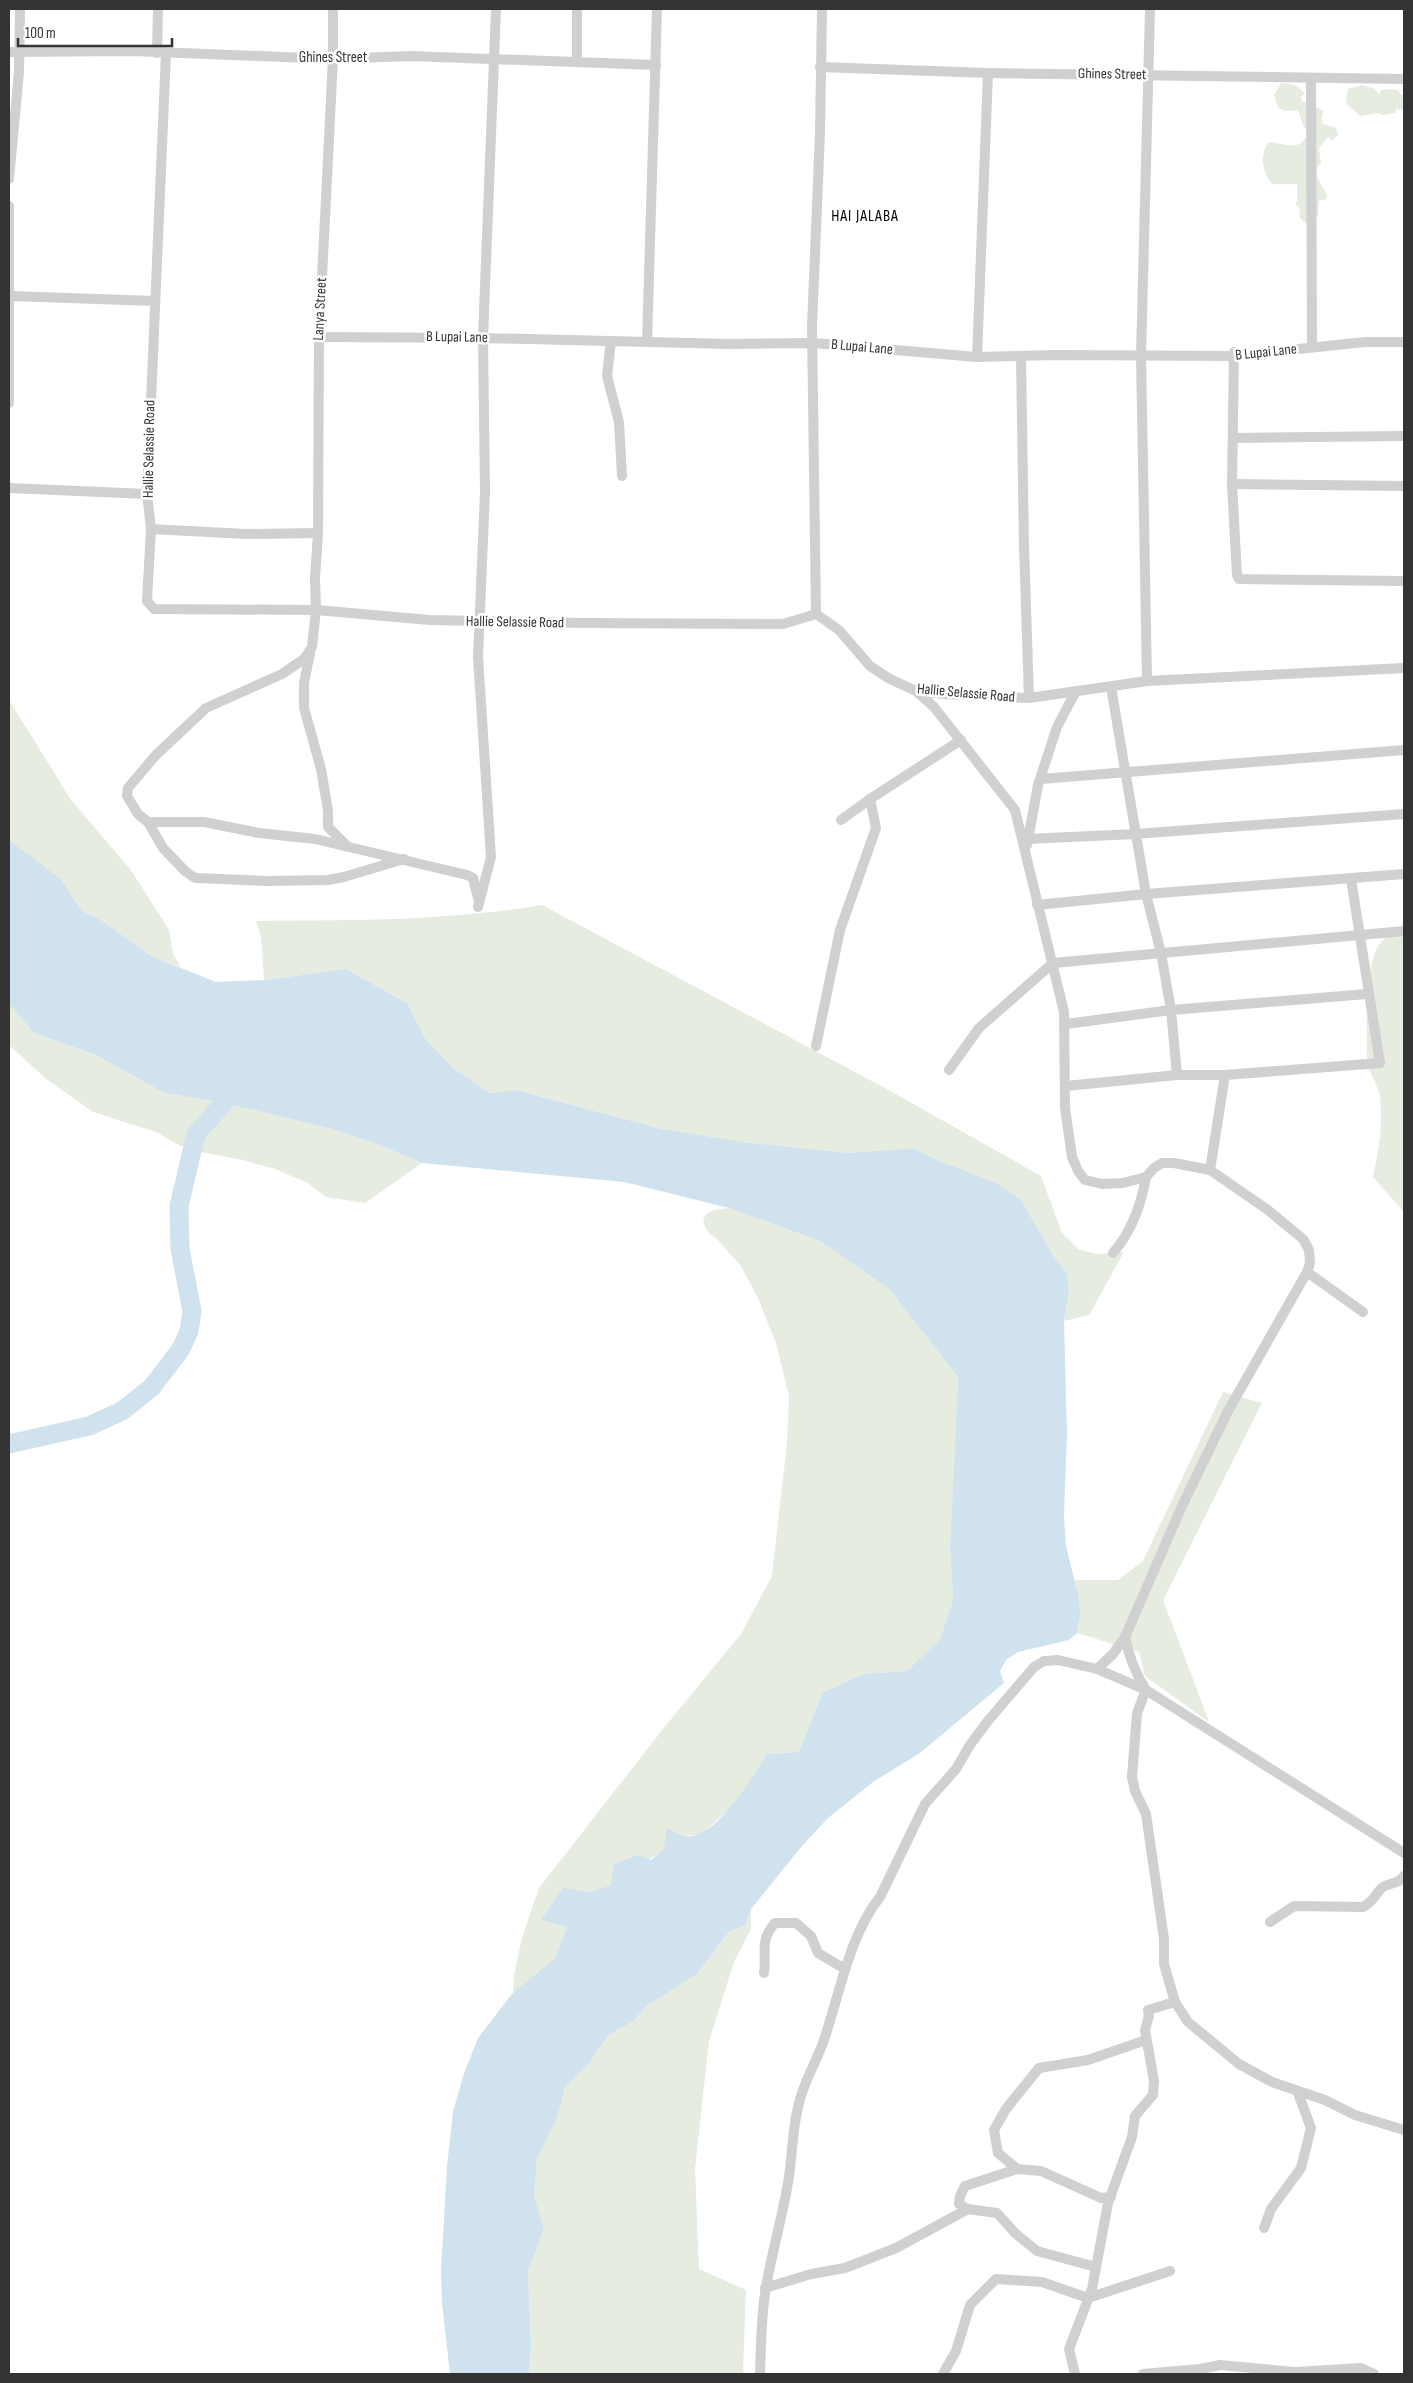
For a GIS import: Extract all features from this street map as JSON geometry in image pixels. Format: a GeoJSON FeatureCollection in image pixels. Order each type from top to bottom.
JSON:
{"type":"FeatureCollection","features":[{"type":"Feature","properties":{"kind":"street"},"geometry":{"type":"LineString","coordinates":[[9,179],[20,52],[20,9]]}},
{"type":"Feature","properties":{"kind":"street","name":"Hallie Selassie Road"},"geometry":{"type":"LineString","coordinates":[[158,9],[161,53],[155,301],[146,494],[151,529],[147,601],[154,609],[316,610],[430,620],[784,624],[816,614],[839,630],[870,666],[890,680],[916,692],[1029,698],[1147,681],[1404,668]]}},
{"type":"Feature","properties":{"kind":"street","name":"Lanya Street"},"geometry":{"type":"LineString","coordinates":[[333,9],[333,59],[319,337],[316,610],[304,683],[304,708],[322,769],[328,811],[328,827],[348,846]]}},
{"type":"Feature","properties":{"kind":"street"},"geometry":{"type":"LineString","coordinates":[[148,822],[204,822],[260,834],[315,839],[467,875],[473,878],[478,896],[478,907],[491,857],[478,657],[485,492],[483,338],[496,9]]}},
{"type":"Feature","properties":{"kind":"street"},"geometry":{"type":"LineString","coordinates":[[577,9],[577,62]]}},
{"type":"Feature","properties":{"kind":"street"},"geometry":{"type":"LineString","coordinates":[[647,342],[657,9]]}},
{"type":"Feature","properties":{"kind":"street"},"geometry":{"type":"LineString","coordinates":[[816,614],[812,460],[813,343],[822,9]]}},
{"type":"Feature","properties":{"kind":"street"},"geometry":{"type":"LineString","coordinates":[[1147,681],[1141,356],[1150,9]]}},
{"type":"Feature","properties":{"kind":"street","name":"Ghines Street"},"geometry":{"type":"LineString","coordinates":[[9,52],[161,53],[333,59],[410,56],[656,65]]}},
{"type":"Feature","properties":{"kind":"street","name":"Ghines Street"},"geometry":{"type":"LineString","coordinates":[[820,67],[988,73],[1404,79]]}},
{"type":"Feature","properties":{"kind":"street"},"geometry":{"type":"LineString","coordinates":[[977,357],[988,73]]}},
{"type":"Feature","properties":{"kind":"street"},"geometry":{"type":"LineString","coordinates":[[1311,78],[1312,347]]}},
{"type":"Feature","properties":{"kind":"street"},"geometry":{"type":"LineString","coordinates":[[9,206],[9,403]]}},
{"type":"Feature","properties":{"kind":"street"},"geometry":{"type":"LineString","coordinates":[[10,296],[155,301]]}},
{"type":"Feature","properties":{"kind":"street","name":"B Lupai Lane"},"geometry":{"type":"LineString","coordinates":[[319,337],[483,338],[729,344],[813,343],[977,357],[1055,355],[1233,356],[1365,342],[1404,342]]}},
{"type":"Feature","properties":{"kind":"street"},"geometry":{"type":"LineString","coordinates":[[611,341],[607,376],[619,422],[622,476]]}},
{"type":"Feature","properties":{"kind":"street"},"geometry":{"type":"LineString","coordinates":[[1233,356],[1234,352],[1232,484],[1237,575],[1239,579],[1404,581]]}},
{"type":"Feature","properties":{"kind":"street"},"geometry":{"type":"LineString","coordinates":[[1021,357],[1029,698]]}},
{"type":"Feature","properties":{"kind":"street"},"geometry":{"type":"LineString","coordinates":[[1234,438],[1404,436]]}},
{"type":"Feature","properties":{"kind":"street"},"geometry":{"type":"LineString","coordinates":[[1232,484],[1404,486]]}},
{"type":"Feature","properties":{"kind":"street"},"geometry":{"type":"LineString","coordinates":[[9,488],[146,494]]}},
{"type":"Feature","properties":{"kind":"street"},"geometry":{"type":"LineString","coordinates":[[151,529],[246,534],[318,533]]}},
{"type":"Feature","properties":{"kind":"street"},"geometry":{"type":"LineString","coordinates":[[310,652],[304,659],[282,674],[206,708],[162,749],[128,788],[127,793],[132,806],[148,822],[163,848],[185,871],[195,878],[265,881],[328,880],[344,878],[404,859]]}},
{"type":"Feature","properties":{"kind":"street"},"geometry":{"type":"LineString","coordinates":[[1111,687],[1146,894],[1161,953],[1171,1010],[1177,1074]]}},
{"type":"Feature","properties":{"kind":"street"},"geometry":{"type":"LineString","coordinates":[[1030,876],[1027,839],[1038,784],[1057,727],[1076,691]]}},
{"type":"Feature","properties":{"kind":"street"},"geometry":{"type":"LineString","coordinates":[[916,692],[934,707],[1015,810],[1066,1024],[1065,1108],[1072,1157],[1078,1171],[1085,1180],[1102,1184],[1123,1183],[1146,1177]]}},
{"type":"Feature","properties":{"kind":"street"},"geometry":{"type":"LineString","coordinates":[[841,820],[870,798],[961,740]]}},
{"type":"Feature","properties":{"kind":"street"},"geometry":{"type":"LineString","coordinates":[[1041,779],[1404,750]]}},
{"type":"Feature","properties":{"kind":"street"},"geometry":{"type":"LineString","coordinates":[[816,1046],[840,930],[876,828],[870,798]]}},
{"type":"Feature","properties":{"kind":"street"},"geometry":{"type":"LineString","coordinates":[[1027,839],[1135,834],[1404,814]]}},
{"type":"Feature","properties":{"kind":"street"},"geometry":{"type":"LineString","coordinates":[[1037,905],[1146,894],[1404,874]]}},
{"type":"Feature","properties":{"kind":"street"},"geometry":{"type":"LineString","coordinates":[[1066,1086],[1177,1074],[1225,1074],[1380,1063],[1367,994],[1350,879]]}},
{"type":"Feature","properties":{"kind":"street"},"geometry":{"type":"LineString","coordinates":[[949,1070],[979,1028],[1053,963],[1404,931]]}},
{"type":"Feature","properties":{"kind":"street"},"geometry":{"type":"LineString","coordinates":[[1066,1024],[1171,1010],[1367,994]]}},
{"type":"Feature","properties":{"kind":"street"},"geometry":{"type":"LineString","coordinates":[[1210,1170],[1225,1074]]}},
{"type":"Feature","properties":{"kind":"street"},"geometry":{"type":"LineString","coordinates":[[1097,1668],[1113,1654],[1125,1637],[1182,1506],[1228,1411],[1307,1272],[1310,1263],[1308,1250],[1302,1240],[1268,1210],[1210,1170],[1174,1163],[1162,1164],[1154,1168],[1146,1177],[1137,1214],[1124,1240],[1113,1253]]}},
{"type":"Feature","properties":{"kind":"street"},"geometry":{"type":"LineString","coordinates":[[1307,1272],[1363,1312]]}},
{"type":"Feature","properties":{"kind":"street"},"geometry":{"type":"LineString","coordinates":[[1125,1637],[1130,1659],[1138,1678],[1146,1690]]}},
{"type":"Feature","properties":{"kind":"street"},"geometry":{"type":"LineString","coordinates":[[760,2374],[761,2324],[766,2288],[786,2197],[796,2118],[802,2094],[825,2036],[845,1969],[870,1909],[880,1896],[925,1804],[956,1769],[970,1745],[1014,1689],[1034,1667],[1044,1661],[1058,1660],[1097,1668],[1146,1690],[1404,1853]]}},
{"type":"Feature","properties":{"kind":"street"},"geometry":{"type":"LineString","coordinates":[[1146,1690],[1137,1713],[1132,1777],[1135,1791],[1146,1814],[1164,1938],[1164,1964],[1175,2002],[1188,2022],[1239,2064],[1272,2082],[1325,2100],[1356,2115],[1404,2130]]}},
{"type":"Feature","properties":{"kind":"street"},"geometry":{"type":"LineString","coordinates":[[1270,1922],[1294,1906],[1363,1907],[1370,1903],[1382,1887],[1401,1881],[1404,1876]]}},
{"type":"Feature","properties":{"kind":"street"},"geometry":{"type":"LineString","coordinates":[[764,1973],[763,1949],[768,1931],[775,1923],[796,1923],[811,1936],[818,1953],[845,1969]]}},
{"type":"Feature","properties":{"kind":"street"},"geometry":{"type":"LineString","coordinates":[[1075,2374],[1069,2349],[1092,2289],[1103,2221],[1132,2137],[1135,2116],[1153,2095],[1154,2082],[1145,2030],[1149,2016],[1148,2010],[1175,2002]]}},
{"type":"Feature","properties":{"kind":"street"},"geometry":{"type":"LineString","coordinates":[[1016,2169],[998,2154],[994,2130],[1006,2109],[1039,2068],[1088,2060],[1146,2040]]}},
{"type":"Feature","properties":{"kind":"street"},"geometry":{"type":"LineString","coordinates":[[1264,2228],[1271,2209],[1301,2168],[1311,2128],[1298,2092]]}},
{"type":"Feature","properties":{"kind":"street"},"geometry":{"type":"LineString","coordinates":[[1096,2267],[1037,2251],[1015,2233],[997,2213],[968,2209],[959,2204],[960,2196],[966,2186],[1016,2169],[1041,2170],[1101,2198],[1111,2197]]}},
{"type":"Feature","properties":{"kind":"street"},"geometry":{"type":"LineString","coordinates":[[766,2288],[811,2274],[854,2264],[896,2248],[968,2209]]}},
{"type":"Feature","properties":{"kind":"street"},"geometry":{"type":"LineString","coordinates":[[943,2374],[956,2351],[970,2305],[996,2279],[1042,2282],[1088,2298],[1170,2271]]}},
{"type":"Feature","properties":{"kind":"street"},"geometry":{"type":"LineString","coordinates":[[1143,2374],[1200,2369],[1220,2365],[1295,2372],[1361,2368],[1374,2374]]}},
{"type":"Feature","properties":{"kind":"shaded area"},"geometry":{"type":"Polygon","coordinates":[[[1281,83],[1292,84],[1300,88],[1305,94],[1301,96],[1302,101],[1324,111],[1321,119],[1323,124],[1336,128],[1338,135],[1332,141],[1328,137],[1319,148],[1321,164],[1318,165],[1316,175],[1327,195],[1326,199],[1319,201],[1318,217],[1314,217],[1308,225],[1300,218],[1299,206],[1295,205],[1297,201],[1297,184],[1272,184],[1266,174],[1263,163],[1264,152],[1269,142],[1292,146],[1301,143],[1308,133],[1298,110],[1284,111],[1278,107],[1274,95],[1281,83]]]}},
{"type":"Feature","properties":{"kind":"shaded area"},"geometry":{"type":"Polygon","coordinates":[[[1362,85],[1373,88],[1380,95],[1380,91],[1386,89],[1398,90],[1401,95],[1404,95],[1404,110],[1396,109],[1395,113],[1384,115],[1377,113],[1360,116],[1346,103],[1348,89],[1362,85]]]}},
{"type":"Feature","properties":{"kind":"shaded area"},"geometry":{"type":"Polygon","coordinates":[[[9,700],[71,800],[130,869],[169,930],[173,954],[181,967],[151,956],[101,920],[82,911],[61,879],[9,840],[9,700]]]}},
{"type":"Feature","properties":{"kind":"shaded area"},"geometry":{"type":"Polygon","coordinates":[[[542,905],[894,1093],[1041,1176],[1062,1233],[1078,1249],[1096,1254],[1124,1252],[1089,1315],[1064,1321],[1069,1292],[1067,1273],[1053,1255],[1021,1200],[913,1148],[849,1153],[743,1142],[658,1128],[518,1090],[489,1093],[452,1067],[425,1038],[407,1003],[346,969],[264,980],[261,936],[256,921],[435,917],[542,905]]]}},
{"type":"Feature","properties":{"kind":"shaded area"},"geometry":{"type":"Polygon","coordinates":[[[1404,929],[1404,1212],[1373,1177],[1380,1137],[1381,1108],[1379,1093],[1368,1065],[1367,1041],[1369,987],[1374,957],[1379,944],[1396,931],[1404,929]]]}},
{"type":"Feature","properties":{"kind":"shaded area"},"geometry":{"type":"Polygon","coordinates":[[[9,1004],[34,1033],[96,1055],[164,1093],[224,1103],[332,1129],[374,1143],[422,1163],[365,1203],[326,1197],[308,1183],[275,1169],[239,1159],[188,1150],[156,1132],[93,1112],[45,1078],[9,1045],[9,1004]]]}},
{"type":"Feature","properties":{"kind":"shaded area"},"geometry":{"type":"Polygon","coordinates":[[[729,1208],[820,1241],[889,1289],[958,1377],[950,1547],[953,1600],[940,1639],[907,1671],[863,1674],[822,1693],[799,1752],[767,1754],[736,1803],[701,1834],[685,1836],[611,1885],[590,1892],[541,1920],[567,1927],[554,1959],[513,1994],[514,1975],[522,1938],[539,1888],[663,1729],[741,1634],[772,1576],[787,1443],[789,1396],[776,1343],[758,1298],[741,1266],[717,1239],[707,1231],[703,1221],[706,1214],[714,1210],[729,1208]]]}},
{"type":"Feature","properties":{"kind":"shaded area"},"geometry":{"type":"Polygon","coordinates":[[[1223,1392],[1262,1403],[1163,1600],[1209,1722],[1145,1676],[1139,1652],[1077,1633],[1080,1617],[1075,1580],[1118,1580],[1143,1561],[1223,1392]]]}},
{"type":"Feature","properties":{"kind":"shaded area"},"geometry":{"type":"Polygon","coordinates":[[[751,1909],[751,1929],[734,1962],[709,2041],[695,2168],[699,2269],[746,2290],[743,2374],[529,2374],[531,2346],[528,2272],[544,2228],[534,2196],[537,2159],[558,2116],[565,2087],[589,2063],[609,2035],[632,2022],[647,2006],[697,1974],[729,1932],[745,1926],[751,1909]]]}},
{"type":"Feature","properties":{"kind":"water"},"geometry":{"type":"Polygon","coordinates":[[[9,840],[61,879],[82,911],[101,920],[151,956],[216,982],[264,980],[346,969],[407,1003],[425,1038],[452,1067],[489,1093],[517,1090],[658,1128],[743,1142],[849,1153],[913,1148],[944,1163],[996,1183],[1021,1200],[1053,1255],[1067,1273],[1069,1292],[1064,1321],[1067,1434],[1064,1515],[1066,1546],[1079,1599],[1080,1617],[1077,1633],[1069,1640],[1018,1652],[1006,1660],[1000,1671],[1004,1683],[920,1753],[873,1782],[828,1818],[802,1846],[751,1909],[745,1926],[729,1932],[697,1974],[647,2006],[632,2022],[609,2035],[589,2063],[565,2087],[558,2116],[537,2159],[534,2196],[544,2228],[528,2272],[531,2346],[529,2374],[450,2374],[442,2303],[441,2270],[447,2166],[453,2112],[463,2076],[478,2038],[512,1994],[554,1959],[567,1927],[541,1920],[563,1888],[590,1892],[611,1885],[614,1864],[638,1855],[651,1860],[664,1849],[667,1828],[685,1836],[697,1835],[708,1828],[732,1805],[767,1754],[799,1752],[822,1693],[863,1674],[907,1671],[940,1639],[953,1600],[950,1547],[958,1377],[889,1289],[820,1241],[729,1208],[624,1182],[422,1163],[374,1143],[332,1129],[224,1103],[164,1093],[96,1055],[34,1033],[9,1004],[9,840]]]}},
{"type":"Feature","properties":{"kind":"waterway"},"geometry":{"type":"LineString","coordinates":[[9,1444],[89,1426],[122,1411],[152,1387],[181,1349],[189,1331],[192,1311],[180,1249],[179,1206],[196,1134],[224,1103]]}},
{"type":"Feature","properties":{"kind":"district","name":"HAI JALABA"},"geometry":{"type":"Point","coordinates":[865,216]}}]}
